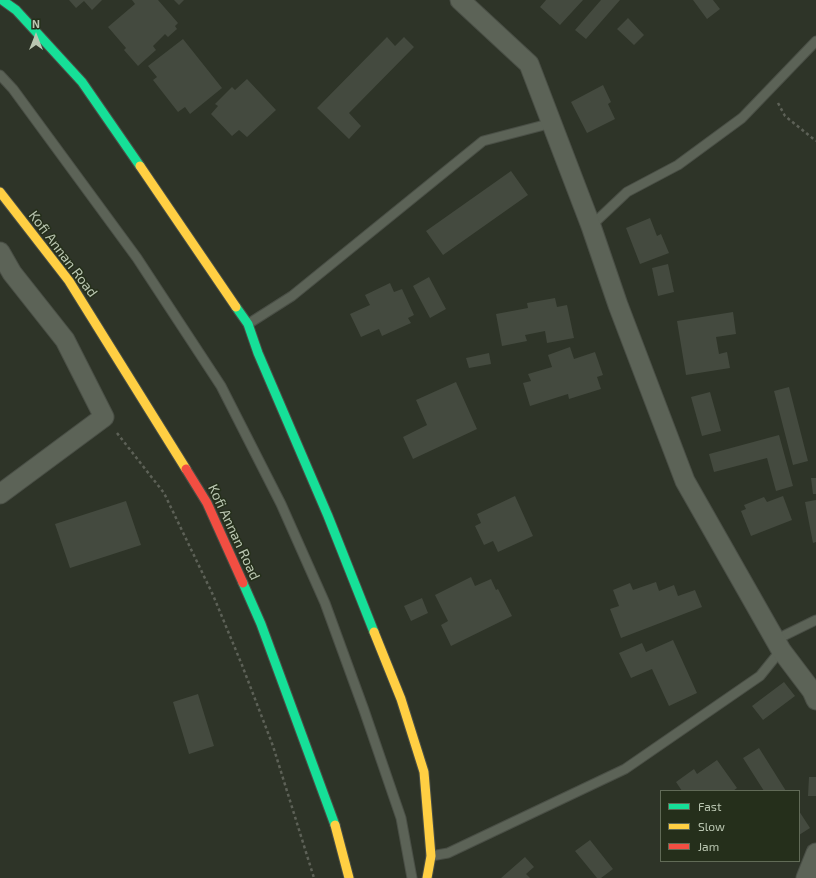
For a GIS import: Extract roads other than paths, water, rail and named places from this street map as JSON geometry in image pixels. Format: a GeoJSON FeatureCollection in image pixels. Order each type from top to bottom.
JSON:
{"type":"FeatureCollection","features":[{"type":"Feature","properties":{"kind":"street"},"geometry":{"type":"LineString","coordinates":[[2,0],[18,7],[82,82],[248,324],[258,353],[328,516],[401,698],[424,772],[431,856],[428,878]]}},
{"type":"Feature","properties":{"kind":"street"},"geometry":{"type":"LineString","coordinates":[[460,0],[529,64],[592,226],[618,305],[685,481],[778,645],[812,692],[816,700]]}},
{"type":"Feature","properties":{"kind":"street","name":"Kofi Annan Road"},"geometry":{"type":"LineString","coordinates":[[0,192],[69,281],[207,503],[261,624],[332,816],[349,878]]}},
{"type":"Feature","properties":{"kind":"street"},"geometry":{"type":"LineString","coordinates":[[0,252],[12,273],[65,340],[104,417],[0,494]]}},
{"type":"Feature","properties":{"kind":"street"},"geometry":{"type":"LineString","coordinates":[[806,878],[816,853]]}},
{"type":"Feature","properties":{"kind":"lane"},"geometry":{"type":"LineString","coordinates":[[592,226],[627,192],[678,165],[742,118],[816,41]]}},
{"type":"Feature","properties":{"kind":"lane"},"geometry":{"type":"LineString","coordinates":[[0,75],[18,95],[137,258],[221,386],[281,504],[325,603],[401,818],[412,878]]}},
{"type":"Feature","properties":{"kind":"lane"},"geometry":{"type":"LineString","coordinates":[[248,324],[292,296],[483,141],[552,123]]}},
{"type":"Feature","properties":{"kind":"lane"},"geometry":{"type":"LineString","coordinates":[[431,856],[448,853],[625,769],[760,676],[778,645],[816,620]]}}]}
